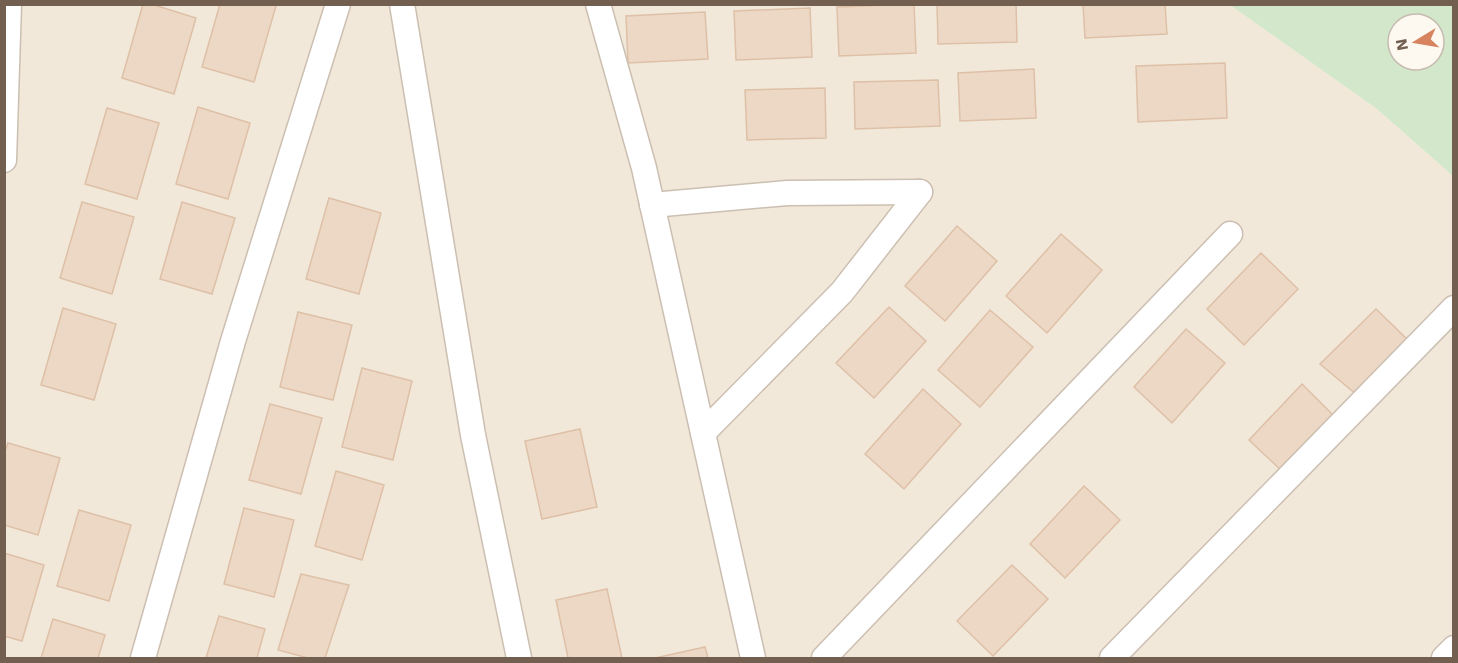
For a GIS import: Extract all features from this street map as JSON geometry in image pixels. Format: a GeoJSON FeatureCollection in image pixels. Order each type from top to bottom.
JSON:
{"type":"FeatureCollection","features":[{"type":"Feature","properties":{"kind":"street"},"geometry":{"type":"LineString","coordinates":[[4,160],[9,4]]}},
{"type":"Feature","properties":{"kind":"street"},"geometry":{"type":"LineString","coordinates":[[143,658],[234,341],[338,4]]}},
{"type":"Feature","properties":{"kind":"street"},"geometry":{"type":"LineString","coordinates":[[402,4],[473,435],[519,658]]}},
{"type":"Feature","properties":{"kind":"street"},"geometry":{"type":"LineString","coordinates":[[598,4],[644,168],[753,658]]}},
{"type":"Feature","properties":{"kind":"street"},"geometry":{"type":"LineString","coordinates":[[652,205],[787,193],[920,192],[842,292],[703,433]]}},
{"type":"Feature","properties":{"kind":"street"},"geometry":{"type":"LineString","coordinates":[[825,658],[1230,234]]}},
{"type":"Feature","properties":{"kind":"street"},"geometry":{"type":"LineString","coordinates":[[1112,658],[1454,308]]}},
{"type":"Feature","properties":{"kind":"street"},"geometry":{"type":"LineString","coordinates":[[1444,658],[1454,648]]}},
{"type":"Feature","properties":{"kind":"shaded area"},"geometry":{"type":"Polygon","coordinates":[[[4,5],[1230,5],[1377,109],[1453,176],[1453,658],[5,658],[4,5]]]}},
{"type":"Feature","properties":{"kind":"green space"},"geometry":{"type":"Polygon","coordinates":[[[1230,5],[1453,5],[1453,176],[1377,109],[1230,5]]]}},
{"type":"Feature","properties":{"kind":"building"},"geometry":{"type":"Polygon","coordinates":[[[143,4],[151,4],[196,18],[174,94],[122,78],[143,4]]]}},
{"type":"Feature","properties":{"kind":"building"},"geometry":{"type":"Polygon","coordinates":[[[220,4],[272,4],[276,6],[254,82],[202,67],[220,4]]]}},
{"type":"Feature","properties":{"kind":"building"},"geometry":{"type":"Polygon","coordinates":[[[914,4],[916,53],[839,56],[837,7],[914,4]]]}},
{"type":"Feature","properties":{"kind":"building"},"geometry":{"type":"Polygon","coordinates":[[[937,4],[1016,4],[1017,42],[938,44],[937,4]]]}},
{"type":"Feature","properties":{"kind":"building"},"geometry":{"type":"Polygon","coordinates":[[[1083,4],[1165,4],[1167,34],[1085,38],[1083,4]]]}},
{"type":"Feature","properties":{"kind":"building"},"geometry":{"type":"Polygon","coordinates":[[[810,8],[812,57],[736,60],[734,11],[810,8]]]}},
{"type":"Feature","properties":{"kind":"building"},"geometry":{"type":"Polygon","coordinates":[[[705,12],[708,59],[628,63],[626,16],[705,12]]]}},
{"type":"Feature","properties":{"kind":"building"},"geometry":{"type":"Polygon","coordinates":[[[1225,63],[1227,118],[1138,122],[1136,66],[1225,63]]]}},
{"type":"Feature","properties":{"kind":"building"},"geometry":{"type":"Polygon","coordinates":[[[1034,69],[1036,118],[960,121],[958,73],[1034,69]]]}},
{"type":"Feature","properties":{"kind":"building"},"geometry":{"type":"Polygon","coordinates":[[[938,80],[940,126],[855,129],[854,82],[938,80]]]}},
{"type":"Feature","properties":{"kind":"building"},"geometry":{"type":"Polygon","coordinates":[[[825,88],[826,138],[747,140],[745,90],[825,88]]]}},
{"type":"Feature","properties":{"kind":"building"},"geometry":{"type":"Polygon","coordinates":[[[198,107],[250,123],[228,199],[176,184],[198,107]]]}},
{"type":"Feature","properties":{"kind":"building"},"geometry":{"type":"Polygon","coordinates":[[[107,108],[159,123],[137,199],[85,184],[107,108]]]}},
{"type":"Feature","properties":{"kind":"building"},"geometry":{"type":"Polygon","coordinates":[[[329,198],[381,213],[359,294],[306,279],[329,198]]]}},
{"type":"Feature","properties":{"kind":"building"},"geometry":{"type":"Polygon","coordinates":[[[82,202],[134,217],[112,294],[60,278],[82,202]]]}},
{"type":"Feature","properties":{"kind":"building"},"geometry":{"type":"Polygon","coordinates":[[[182,202],[235,218],[212,294],[160,279],[182,202]]]}},
{"type":"Feature","properties":{"kind":"building"},"geometry":{"type":"Polygon","coordinates":[[[957,226],[997,261],[945,321],[905,286],[957,226]]]}},
{"type":"Feature","properties":{"kind":"building"},"geometry":{"type":"Polygon","coordinates":[[[1061,234],[1102,270],[1047,333],[1006,296],[1061,234]]]}},
{"type":"Feature","properties":{"kind":"building"},"geometry":{"type":"Polygon","coordinates":[[[1261,253],[1298,289],[1244,345],[1207,309],[1261,253]]]}},
{"type":"Feature","properties":{"kind":"building"},"geometry":{"type":"Polygon","coordinates":[[[889,307],[926,341],[874,398],[836,363],[889,307]]]}},
{"type":"Feature","properties":{"kind":"building"},"geometry":{"type":"Polygon","coordinates":[[[63,308],[116,324],[94,400],[41,385],[63,308]]]}},
{"type":"Feature","properties":{"kind":"building"},"geometry":{"type":"Polygon","coordinates":[[[1376,309],[1408,340],[1357,395],[1320,364],[1376,309]]]}},
{"type":"Feature","properties":{"kind":"building"},"geometry":{"type":"Polygon","coordinates":[[[990,310],[1033,347],[980,407],[938,370],[990,310]]]}},
{"type":"Feature","properties":{"kind":"building"},"geometry":{"type":"Polygon","coordinates":[[[298,312],[352,325],[333,400],[280,387],[298,312]]]}},
{"type":"Feature","properties":{"kind":"building"},"geometry":{"type":"Polygon","coordinates":[[[1186,329],[1225,363],[1172,423],[1134,387],[1186,329]]]}},
{"type":"Feature","properties":{"kind":"building"},"geometry":{"type":"Polygon","coordinates":[[[362,368],[412,381],[393,460],[342,447],[362,368]]]}},
{"type":"Feature","properties":{"kind":"building"},"geometry":{"type":"Polygon","coordinates":[[[1302,384],[1337,419],[1284,473],[1249,440],[1302,384]]]}},
{"type":"Feature","properties":{"kind":"building"},"geometry":{"type":"Polygon","coordinates":[[[923,389],[961,424],[904,489],[865,454],[923,389]]]}},
{"type":"Feature","properties":{"kind":"building"},"geometry":{"type":"Polygon","coordinates":[[[270,404],[322,418],[301,494],[249,480],[270,404]]]}},
{"type":"Feature","properties":{"kind":"building"},"geometry":{"type":"Polygon","coordinates":[[[580,429],[597,507],[542,519],[525,441],[580,429]]]}},
{"type":"Feature","properties":{"kind":"building"},"geometry":{"type":"Polygon","coordinates":[[[8,443],[60,458],[38,535],[4,525],[4,454],[8,443]]]}},
{"type":"Feature","properties":{"kind":"building"},"geometry":{"type":"Polygon","coordinates":[[[336,471],[384,485],[362,560],[315,546],[336,471]]]}},
{"type":"Feature","properties":{"kind":"building"},"geometry":{"type":"Polygon","coordinates":[[[1084,486],[1120,520],[1065,578],[1030,544],[1084,486]]]}},
{"type":"Feature","properties":{"kind":"building"},"geometry":{"type":"Polygon","coordinates":[[[244,508],[294,520],[274,597],[224,584],[244,508]]]}},
{"type":"Feature","properties":{"kind":"building"},"geometry":{"type":"Polygon","coordinates":[[[79,510],[131,525],[109,601],[57,586],[79,510]]]}},
{"type":"Feature","properties":{"kind":"building"},"geometry":{"type":"Polygon","coordinates":[[[4,553],[44,565],[22,641],[4,636],[4,553]]]}},
{"type":"Feature","properties":{"kind":"building"},"geometry":{"type":"Polygon","coordinates":[[[1012,565],[1048,599],[993,656],[957,621],[1012,565]]]}},
{"type":"Feature","properties":{"kind":"building"},"geometry":{"type":"Polygon","coordinates":[[[301,574],[349,585],[325,658],[308,658],[278,650],[301,574]]]}},
{"type":"Feature","properties":{"kind":"building"},"geometry":{"type":"Polygon","coordinates":[[[607,589],[622,658],[568,658],[556,600],[607,589]]]}},
{"type":"Feature","properties":{"kind":"building"},"geometry":{"type":"Polygon","coordinates":[[[219,616],[265,629],[257,658],[206,658],[219,616]]]}},
{"type":"Feature","properties":{"kind":"building"},"geometry":{"type":"Polygon","coordinates":[[[53,619],[105,635],[98,658],[41,658],[53,619]]]}},
{"type":"Feature","properties":{"kind":"building"},"geometry":{"type":"Polygon","coordinates":[[[705,647],[708,658],[655,658],[705,647]]]}}]}
